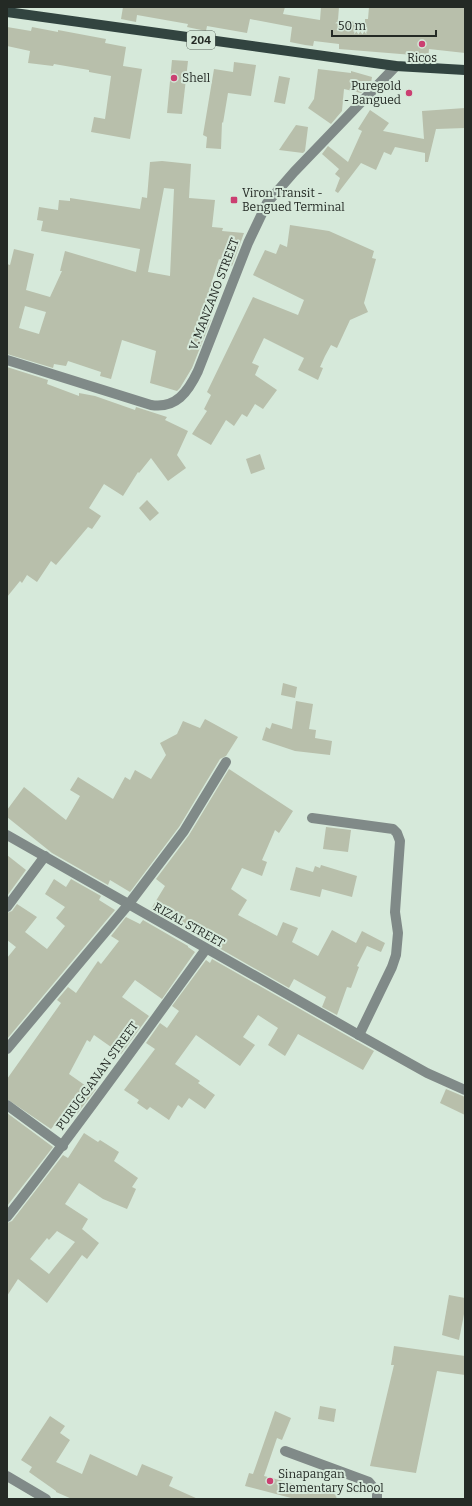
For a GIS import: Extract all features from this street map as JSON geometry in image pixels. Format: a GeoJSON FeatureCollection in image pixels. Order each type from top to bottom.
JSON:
{"type":"FeatureCollection","features":[{"type":"Feature","properties":{"kind":"main road","name":"204"},"geometry":{"type":"LineString","coordinates":[[10,10],[396,66],[465,70]]}},
{"type":"Feature","properties":{"kind":"street","name":"V. MANZANO STREET"},"geometry":{"type":"LineString","coordinates":[[7,360],[151,405],[163,406],[175,401],[192,384],[248,243],[267,203],[294,172],[396,66]]}},
{"type":"Feature","properties":{"kind":"street"},"geometry":{"type":"LineString","coordinates":[[7,1049],[128,905],[184,831],[226,762]]}},
{"type":"Feature","properties":{"kind":"street"},"geometry":{"type":"LineString","coordinates":[[312,818],[392,830],[397,833],[400,841],[395,912],[398,933],[396,955],[392,967],[359,1035]]}},
{"type":"Feature","properties":{"kind":"street","name":"RIZAL STREET"},"geometry":{"type":"LineString","coordinates":[[7,835],[128,905],[427,1073],[465,1090]]}},
{"type":"Feature","properties":{"kind":"street"},"geometry":{"type":"LineString","coordinates":[[7,907],[45,856]]}},
{"type":"Feature","properties":{"kind":"street","name":"PURUGGANAN STREET"},"geometry":{"type":"LineString","coordinates":[[7,1217],[63,1146],[107,1083],[206,949]]}},
{"type":"Feature","properties":{"kind":"street"},"geometry":{"type":"LineString","coordinates":[[7,1105],[63,1146]]}},
{"type":"Feature","properties":{"kind":"street"},"geometry":{"type":"LineString","coordinates":[[285,1451],[369,1482],[377,1492],[377,1499]]}},
{"type":"Feature","properties":{"kind":"street"},"geometry":{"type":"LineString","coordinates":[[7,1476],[46,1499]]}},
{"type":"Feature","properties":{"kind":"building"},"geometry":{"type":"Polygon","coordinates":[[[123,7],[285,7],[283,14],[320,20],[321,7],[339,7],[338,20],[365,23],[365,19],[368,19],[369,7],[465,7],[465,53],[429,49],[428,59],[412,58],[413,55],[339,49],[339,44],[314,41],[313,46],[305,45],[290,42],[292,27],[250,19],[247,33],[207,26],[206,31],[187,27],[188,24],[137,15],[136,22],[121,19],[123,7]]]}},
{"type":"Feature","properties":{"kind":"building"},"geometry":{"type":"Polygon","coordinates":[[[7,27],[31,31],[32,27],[58,32],[58,30],[106,39],[105,43],[126,47],[123,66],[142,69],[130,139],[91,132],[94,117],[105,119],[111,76],[89,72],[89,70],[54,64],[53,66],[28,63],[30,51],[7,46],[7,27]]]}},
{"type":"Feature","properties":{"kind":"building"},"geometry":{"type":"Polygon","coordinates":[[[172,60],[188,61],[182,114],[167,113],[172,60]]]}},
{"type":"Feature","properties":{"kind":"building"},"geometry":{"type":"Polygon","coordinates":[[[234,62],[256,65],[251,96],[228,93],[223,123],[222,122],[221,149],[206,148],[207,137],[203,135],[214,69],[233,72],[234,62]]]}},
{"type":"Feature","properties":{"kind":"building"},"geometry":{"type":"Polygon","coordinates":[[[318,69],[351,73],[351,71],[372,77],[371,83],[361,93],[344,89],[342,111],[331,124],[308,108],[314,99],[318,69]]]}},
{"type":"Feature","properties":{"kind":"building"},"geometry":{"type":"Polygon","coordinates":[[[279,76],[290,78],[285,104],[274,102],[279,76]]]}},
{"type":"Feature","properties":{"kind":"building"},"geometry":{"type":"Polygon","coordinates":[[[465,108],[465,128],[436,129],[428,162],[425,162],[425,153],[395,147],[391,155],[384,152],[376,170],[361,163],[338,193],[335,191],[340,178],[335,174],[339,169],[322,154],[328,146],[348,162],[362,131],[358,129],[370,110],[389,123],[383,131],[424,139],[422,111],[465,108]]]}},
{"type":"Feature","properties":{"kind":"building"},"geometry":{"type":"Polygon","coordinates":[[[296,125],[308,127],[305,151],[303,153],[279,150],[296,125]]]}},
{"type":"Feature","properties":{"kind":"building"},"geometry":{"type":"Polygon","coordinates":[[[162,161],[191,164],[189,198],[215,200],[212,227],[223,228],[222,231],[244,233],[232,266],[219,259],[212,281],[218,283],[206,318],[211,320],[192,368],[180,388],[177,391],[150,383],[156,351],[122,340],[111,379],[100,376],[101,372],[68,361],[66,366],[54,364],[53,368],[7,354],[7,264],[10,265],[14,249],[34,254],[26,290],[50,297],[62,271],[60,271],[65,251],[136,272],[140,249],[41,231],[43,221],[37,220],[39,207],[58,210],[59,200],[70,201],[70,198],[140,209],[142,197],[147,198],[150,162],[162,161]],[[164,188],[148,272],[170,276],[174,189],[164,188]],[[25,306],[19,328],[39,334],[46,312],[25,306]]]}},
{"type":"Feature","properties":{"kind":"building"},"geometry":{"type":"Polygon","coordinates":[[[290,225],[329,231],[374,251],[372,258],[376,259],[364,303],[368,312],[350,320],[337,348],[331,345],[320,367],[323,368],[318,380],[298,370],[304,358],[264,338],[252,363],[259,366],[255,375],[277,390],[263,409],[255,404],[247,417],[242,414],[234,426],[226,420],[211,445],[192,434],[207,411],[204,409],[211,395],[207,392],[253,297],[298,315],[304,300],[253,275],[265,250],[276,254],[280,244],[287,247],[290,225]]]}},
{"type":"Feature","properties":{"kind":"building"},"geometry":{"type":"Polygon","coordinates":[[[7,367],[48,380],[47,384],[79,396],[79,393],[95,396],[135,410],[136,407],[167,417],[165,420],[188,431],[177,455],[186,468],[168,481],[151,458],[139,473],[138,472],[123,496],[104,484],[89,508],[101,516],[92,529],[88,527],[56,565],[51,561],[37,582],[27,575],[22,583],[20,581],[7,597],[7,367]]]}},
{"type":"Feature","properties":{"kind":"building"},"geometry":{"type":"Polygon","coordinates":[[[260,454],[265,469],[251,474],[246,459],[260,454]]]}},
{"type":"Feature","properties":{"kind":"building"},"geometry":{"type":"Polygon","coordinates":[[[147,500],[159,513],[150,521],[139,508],[147,500]]]}},
{"type":"Feature","properties":{"kind":"building"},"geometry":{"type":"Polygon","coordinates":[[[283,683],[297,687],[295,698],[281,695],[283,683]]]}},
{"type":"Feature","properties":{"kind":"building"},"geometry":{"type":"Polygon","coordinates":[[[296,701],[313,704],[309,729],[316,730],[315,738],[332,741],[330,755],[295,751],[262,740],[266,727],[270,729],[272,723],[292,729],[296,701]]]}},
{"type":"Feature","properties":{"kind":"building"},"geometry":{"type":"Polygon","coordinates":[[[205,719],[238,737],[226,756],[220,759],[179,827],[130,892],[110,880],[108,885],[52,853],[7,817],[7,810],[24,787],[66,820],[80,796],[70,790],[78,777],[113,799],[125,777],[130,780],[135,770],[151,779],[166,755],[160,743],[177,734],[183,721],[200,728],[205,719]]]}},
{"type":"Feature","properties":{"kind":"building"},"geometry":{"type":"Polygon","coordinates":[[[229,769],[293,811],[279,833],[275,830],[262,860],[267,862],[262,876],[242,868],[231,889],[247,900],[238,915],[277,936],[283,922],[298,928],[292,942],[318,956],[332,930],[356,943],[362,931],[385,943],[381,952],[367,946],[357,966],[359,967],[351,988],[347,987],[337,1015],[322,1007],[326,997],[294,979],[289,988],[219,948],[221,944],[199,929],[196,935],[151,909],[165,886],[156,879],[189,835],[229,769]]]}},
{"type":"Feature","properties":{"kind":"building"},"geometry":{"type":"Polygon","coordinates":[[[326,827],[351,830],[348,852],[323,849],[326,827]]]}},
{"type":"Feature","properties":{"kind":"building"},"geometry":{"type":"Polygon","coordinates":[[[7,855],[26,870],[7,896],[7,855]]]}},
{"type":"Feature","properties":{"kind":"building"},"geometry":{"type":"Polygon","coordinates":[[[321,865],[357,876],[352,897],[322,889],[320,897],[290,890],[296,867],[313,872],[315,866],[320,868],[321,865]]]}},
{"type":"Feature","properties":{"kind":"building"},"geometry":{"type":"Polygon","coordinates":[[[54,879],[66,887],[71,879],[101,896],[99,900],[115,910],[7,1039],[7,958],[16,947],[7,940],[7,913],[12,911],[17,904],[37,917],[25,932],[47,949],[65,926],[56,918],[65,907],[45,894],[54,879]]]}},
{"type":"Feature","properties":{"kind":"building"},"geometry":{"type":"Polygon","coordinates":[[[126,917],[140,924],[143,920],[188,946],[195,952],[162,999],[135,980],[122,997],[149,1016],[121,1054],[94,1035],[90,1042],[87,1040],[69,1074],[86,1086],[88,1084],[96,1089],[77,1114],[73,1111],[67,1119],[62,1115],[51,1129],[7,1099],[7,1079],[61,1003],[57,1000],[68,987],[76,993],[98,961],[101,964],[119,941],[111,936],[126,917]]]}},
{"type":"Feature","properties":{"kind":"building"},"geometry":{"type":"Polygon","coordinates":[[[212,959],[374,1051],[363,1070],[298,1034],[285,1056],[268,1045],[278,1028],[258,1015],[243,1037],[255,1045],[240,1066],[196,1035],[175,1064],[200,1081],[198,1083],[215,1095],[205,1109],[189,1098],[182,1108],[178,1105],[169,1120],[150,1107],[147,1110],[137,1103],[139,1100],[124,1090],[155,1049],[146,1043],[160,1023],[167,1028],[179,1011],[172,1006],[206,960],[210,963],[212,959]]]}},
{"type":"Feature","properties":{"kind":"building"},"geometry":{"type":"Polygon","coordinates":[[[446,1089],[465,1097],[465,1115],[440,1103],[446,1089]]]}},
{"type":"Feature","properties":{"kind":"building"},"geometry":{"type":"Polygon","coordinates":[[[7,1113],[53,1147],[7,1206],[7,1113]]]}},
{"type":"Feature","properties":{"kind":"building"},"geometry":{"type":"Polygon","coordinates":[[[84,1133],[98,1142],[100,1140],[119,1152],[114,1161],[138,1178],[132,1187],[136,1189],[127,1209],[103,1199],[79,1183],[65,1204],[88,1219],[82,1229],[99,1243],[87,1259],[82,1255],[47,1303],[18,1279],[7,1296],[7,1223],[12,1221],[63,1155],[68,1158],[84,1133]],[[57,1231],[49,1240],[47,1238],[30,1259],[49,1274],[75,1242],[57,1231]]]}},
{"type":"Feature","properties":{"kind":"building"},"geometry":{"type":"Polygon","coordinates":[[[449,1295],[465,1298],[465,1309],[459,1340],[442,1335],[449,1295]]]}},
{"type":"Feature","properties":{"kind":"building"},"geometry":{"type":"Polygon","coordinates":[[[394,1346],[465,1356],[465,1375],[437,1371],[416,1473],[370,1466],[394,1365],[391,1365],[394,1346]]]}},
{"type":"Feature","properties":{"kind":"building"},"geometry":{"type":"Polygon","coordinates":[[[320,1406],[336,1409],[334,1422],[318,1419],[320,1406]]]}},
{"type":"Feature","properties":{"kind":"building"},"geometry":{"type":"Polygon","coordinates":[[[275,1411],[291,1418],[282,1440],[277,1438],[264,1476],[337,1495],[336,1499],[295,1499],[245,1486],[249,1473],[253,1474],[275,1411]]]}},
{"type":"Feature","properties":{"kind":"building"},"geometry":{"type":"Polygon","coordinates":[[[50,1416],[65,1426],[60,1433],[70,1440],[56,1462],[82,1474],[90,1454],[137,1476],[142,1464],[173,1477],[169,1486],[198,1499],[72,1499],[56,1492],[29,1472],[32,1467],[21,1460],[50,1416]]]}},
{"type":"Feature","properties":{"kind":"place","name":"Ricos"},"geometry":{"type":"Point","coordinates":[422,44]}},
{"type":"Feature","properties":{"kind":"place","name":"Shell"},"geometry":{"type":"Point","coordinates":[174,78]}},
{"type":"Feature","properties":{"kind":"place","name":"Puregold - Bangued"},"geometry":{"type":"Point","coordinates":[409,93]}},
{"type":"Feature","properties":{"kind":"place","name":"Viron Transit - Bengued Terminal"},"geometry":{"type":"Point","coordinates":[234,200]}},
{"type":"Feature","properties":{"kind":"place","name":"Sinapangan Elementary School"},"geometry":{"type":"Point","coordinates":[270,1481]}}]}
